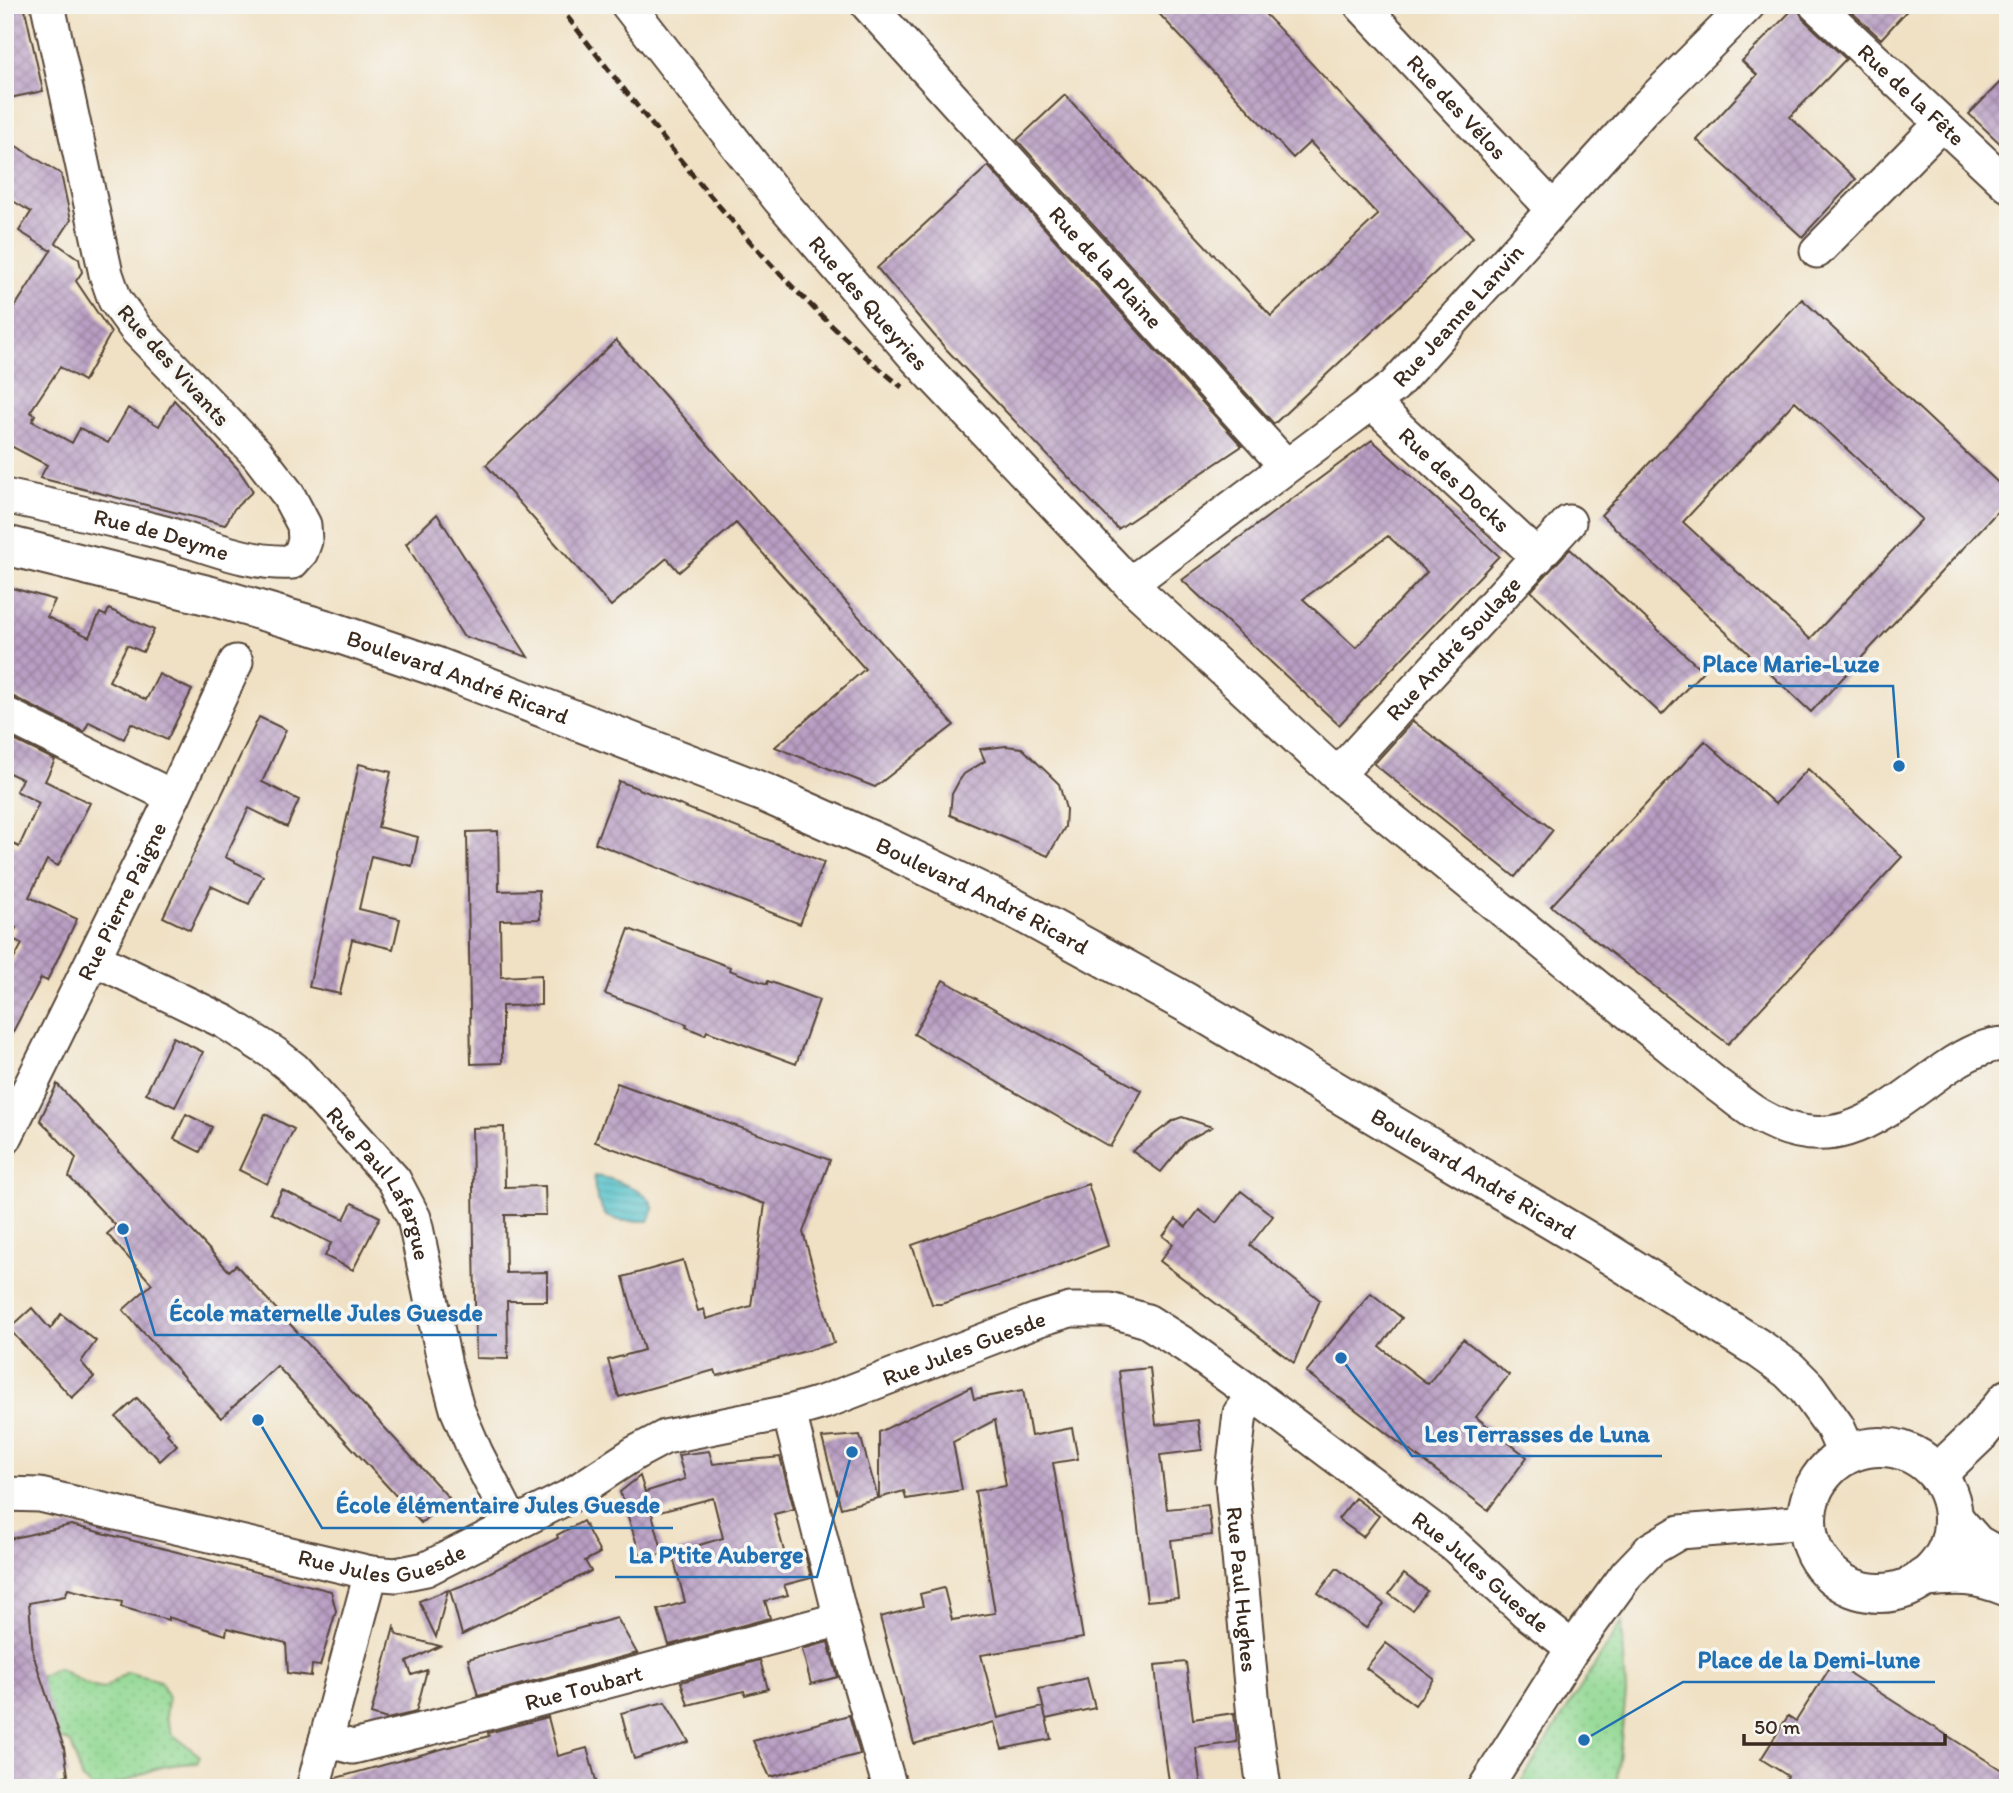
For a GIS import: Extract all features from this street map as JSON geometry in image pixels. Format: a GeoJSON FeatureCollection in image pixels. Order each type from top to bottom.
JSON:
{"type":"FeatureCollection","features":[{"type":"Feature","properties":{"kind":"main road","name":"Boulevard André Ricard"},"geometry":{"type":"LineString","coordinates":[[5,545],[211,596],[328,630],[437,667],[701,768],[880,844],[1012,907],[1188,1003],[1606,1251],[1760,1350],[1789,1370],[1807,1388],[1835,1427],[1847,1454]]}},
{"type":"Feature","properties":{"kind":"main road"},"geometry":{"type":"LineString","coordinates":[[1937,1474],[1979,1434],[2008,1399]]}},
{"type":"Feature","properties":{"kind":"main road"},"geometry":{"type":"LineString","coordinates":[[1871,1447],[1896,1448],[1919,1457],[1937,1474],[1951,1502],[1951,1535],[1936,1566],[1923,1578],[1903,1589],[1881,1593],[1858,1590],[1838,1580],[1822,1564],[1811,1544],[1807,1522],[1809,1501],[1817,1482],[1830,1466],[1847,1454],[1871,1447]]}},
{"type":"Feature","properties":{"kind":"main road"},"geometry":{"type":"LineString","coordinates":[[1953,1518],[1976,1544],[2008,1563]]}},
{"type":"Feature","properties":{"kind":"main road"},"geometry":{"type":"LineString","coordinates":[[1923,1578],[1980,1576],[2008,1587]]}},
{"type":"Feature","properties":{"kind":"street","name":"Rue des Vivants"},"geometry":{"type":"LineString","coordinates":[[48,5],[106,274],[115,300],[136,329],[257,454],[287,493],[304,525],[305,541]]}},
{"type":"Feature","properties":{"kind":"street","name":"Rue des Queyries"},"geometry":{"type":"LineString","coordinates":[[628,5],[779,199],[916,358],[1130,583],[1337,775],[1716,1084],[1760,1116],[1797,1131],[1836,1134],[1870,1121],[1960,1058],[1998,1043],[2008,1044]]}},
{"type":"Feature","properties":{"kind":"street","name":"Rue de la Plaine"},"geometry":{"type":"LineString","coordinates":[[868,5],[1286,466]]}},
{"type":"Feature","properties":{"kind":"street","name":"Rue des Vélos"},"geometry":{"type":"LineString","coordinates":[[1361,5],[1553,209]]}},
{"type":"Feature","properties":{"kind":"street","name":"Rue Jeanne Lanvin"},"geometry":{"type":"LineString","coordinates":[[1130,583],[1394,386],[1644,109],[1748,5]]}},
{"type":"Feature","properties":{"kind":"street","name":"Rue de la Fête"},"geometry":{"type":"LineString","coordinates":[[1816,5],[2008,185]]}},
{"type":"Feature","properties":{"kind":"street"},"geometry":{"type":"LineString","coordinates":[[1817,251],[1942,123]]}},
{"type":"Feature","properties":{"kind":"street","name":"Rue des Docks"},"geometry":{"type":"LineString","coordinates":[[1371,402],[1538,557]]}},
{"type":"Feature","properties":{"kind":"street","name":"Rue de Deyme"},"geometry":{"type":"LineString","coordinates":[[5,496],[158,531],[276,563],[292,562],[301,552],[305,541]]}},
{"type":"Feature","properties":{"kind":"street","name":"Rue André Soulage"},"geometry":{"type":"LineString","coordinates":[[1337,775],[1569,522]]}},
{"type":"Feature","properties":{"kind":"street","name":"Rue Pierre Paigne"},"geometry":{"type":"LineString","coordinates":[[5,1138],[95,958],[236,662]]}},
{"type":"Feature","properties":{"kind":"street"},"geometry":{"type":"LineString","coordinates":[[5,714],[173,797]]}},
{"type":"Feature","properties":{"kind":"street","name":"Rue Paul Lafargue"},"geometry":{"type":"LineString","coordinates":[[95,958],[225,1022],[275,1054],[295,1069],[394,1180],[414,1218],[457,1409],[513,1525]]}},
{"type":"Feature","properties":{"kind":"street","name":"Rue Jules Guesde"},"geometry":{"type":"LineString","coordinates":[[5,1494],[40,1495],[371,1573],[396,1575],[426,1569],[568,1497],[635,1453],[665,1437],[789,1412],[853,1392],[1037,1320],[1070,1310],[1110,1310],[1147,1321],[1254,1395],[1455,1546],[1526,1612],[1573,1648],[1627,1574],[1651,1549],[1680,1532],[1807,1522]]}},
{"type":"Feature","properties":{"kind":"street","name":"Rue Paul Hughes"},"geometry":{"type":"LineString","coordinates":[[1254,1395],[1240,1413],[1232,1481],[1254,1717],[1264,1788]]}},
{"type":"Feature","properties":{"kind":"street"},"geometry":{"type":"LineString","coordinates":[[789,1412],[841,1619],[890,1788]]}},
{"type":"Feature","properties":{"kind":"street"},"geometry":{"type":"LineString","coordinates":[[313,1788],[371,1573]]}},
{"type":"Feature","properties":{"kind":"street","name":"Rue Toubart"},"geometry":{"type":"LineString","coordinates":[[326,1740],[353,1747],[841,1619]]}},
{"type":"Feature","properties":{"kind":"street"},"geometry":{"type":"LineString","coordinates":[[1485,1788],[1573,1648]]}},
{"type":"Feature","properties":{"kind":"green space"},"geometry":{"type":"Polygon","coordinates":[[[1622,1622],[1626,1693],[1616,1788],[1517,1788],[1622,1622]]]}},
{"type":"Feature","properties":{"kind":"green space"},"geometry":{"type":"Polygon","coordinates":[[[57,1668],[85,1684],[103,1689],[127,1672],[161,1681],[168,1698],[166,1717],[172,1734],[200,1756],[197,1763],[159,1768],[108,1787],[93,1788],[82,1779],[71,1743],[64,1740],[27,1742],[15,1689],[57,1668]]]}},
{"type":"Feature","properties":{"kind":"water"},"geometry":{"type":"Polygon","coordinates":[[[595,1176],[635,1189],[648,1199],[653,1206],[649,1221],[622,1221],[606,1216],[595,1191],[595,1176]]]}},
{"type":"Feature","properties":{"kind":"building"},"geometry":{"type":"Polygon","coordinates":[[[5,5],[24,5],[43,91],[5,99],[5,5]]]}},
{"type":"Feature","properties":{"kind":"building"},"geometry":{"type":"Polygon","coordinates":[[[1151,5],[1257,5],[1473,237],[1274,424],[1017,140],[1065,95],[1271,316],[1378,215],[1310,142],[1293,158],[1151,5]]]}},
{"type":"Feature","properties":{"kind":"building"},"geometry":{"type":"Polygon","coordinates":[[[1797,5],[1803,19],[1846,59],[1790,117],[1856,179],[1802,237],[1697,140],[1757,75],[1742,61],[1797,5]]]}},
{"type":"Feature","properties":{"kind":"building"},"geometry":{"type":"Polygon","coordinates":[[[1844,5],[1912,5],[1881,39],[1844,5]]]}},
{"type":"Feature","properties":{"kind":"building"},"geometry":{"type":"Polygon","coordinates":[[[2008,74],[2008,151],[1969,114],[2008,74]]]}},
{"type":"Feature","properties":{"kind":"building"},"geometry":{"type":"Polygon","coordinates":[[[5,139],[61,174],[71,220],[56,243],[79,259],[82,272],[76,281],[111,333],[84,381],[60,367],[30,412],[35,415],[32,421],[72,443],[80,428],[108,443],[128,408],[159,426],[174,400],[238,469],[253,491],[234,509],[225,525],[40,478],[47,465],[5,443],[5,322],[51,251],[19,231],[31,212],[5,196],[5,139]]]}},
{"type":"Feature","properties":{"kind":"building"},"geometry":{"type":"Polygon","coordinates":[[[988,166],[1242,446],[1118,529],[945,348],[877,268],[988,166]]]}},
{"type":"Feature","properties":{"kind":"building"},"geometry":{"type":"Polygon","coordinates":[[[1802,299],[2008,492],[2008,500],[1811,712],[1601,515],[1802,299]],[[1795,401],[1683,522],[1810,639],[1922,519],[1795,401]]]}},
{"type":"Feature","properties":{"kind":"building"},"geometry":{"type":"Polygon","coordinates":[[[616,340],[954,725],[875,787],[775,747],[865,669],[736,523],[679,572],[667,558],[611,606],[486,465],[616,340]]]}},
{"type":"Feature","properties":{"kind":"building"},"geometry":{"type":"Polygon","coordinates":[[[1372,440],[1499,556],[1339,725],[1182,580],[1372,440]],[[1388,536],[1303,599],[1356,648],[1427,572],[1388,536]]]}},
{"type":"Feature","properties":{"kind":"building"},"geometry":{"type":"Polygon","coordinates":[[[437,514],[528,657],[463,636],[406,544],[437,514]]]}},
{"type":"Feature","properties":{"kind":"building"},"geometry":{"type":"Polygon","coordinates":[[[1570,549],[1703,671],[1662,715],[1531,591],[1570,549]]]}},
{"type":"Feature","properties":{"kind":"building"},"geometry":{"type":"Polygon","coordinates":[[[5,586],[55,600],[47,617],[89,637],[100,613],[106,616],[109,609],[154,630],[143,652],[127,645],[109,681],[146,700],[159,674],[192,690],[167,740],[131,723],[124,739],[89,722],[84,732],[5,695],[5,586]]]}},
{"type":"Feature","properties":{"kind":"building"},"geometry":{"type":"Polygon","coordinates":[[[259,717],[286,730],[262,782],[299,800],[287,827],[249,808],[225,857],[263,876],[249,904],[211,886],[190,930],[163,917],[259,717]]]}},
{"type":"Feature","properties":{"kind":"building"},"geometry":{"type":"Polygon","coordinates":[[[1413,721],[1553,830],[1515,877],[1374,764],[1413,721]]]}},
{"type":"Feature","properties":{"kind":"building"},"geometry":{"type":"Polygon","coordinates":[[[10,738],[55,760],[45,781],[90,803],[58,866],[47,860],[29,897],[77,919],[47,981],[41,978],[5,1047],[5,976],[22,944],[11,938],[16,928],[5,923],[5,840],[19,847],[39,803],[16,791],[22,779],[5,771],[5,747],[10,738]]]}},
{"type":"Feature","properties":{"kind":"building"},"geometry":{"type":"Polygon","coordinates":[[[1705,741],[1775,804],[1808,769],[1902,857],[1728,1044],[1551,906],[1705,741]]]}},
{"type":"Feature","properties":{"kind":"building"},"geometry":{"type":"Polygon","coordinates":[[[1006,746],[1022,748],[1059,784],[1066,809],[1065,827],[1048,856],[950,815],[952,794],[959,781],[964,774],[985,761],[980,749],[1006,746]]]}},
{"type":"Feature","properties":{"kind":"building"},"geometry":{"type":"Polygon","coordinates":[[[359,764],[391,772],[378,827],[418,837],[412,866],[371,856],[359,909],[400,919],[393,949],[352,939],[340,994],[309,987],[359,764]]]}},
{"type":"Feature","properties":{"kind":"building"},"geometry":{"type":"Polygon","coordinates":[[[619,781],[824,862],[800,924],[595,843],[619,781]]]}},
{"type":"Feature","properties":{"kind":"building"},"geometry":{"type":"Polygon","coordinates":[[[498,831],[499,891],[539,890],[540,919],[500,920],[501,977],[541,975],[541,1005],[502,1006],[502,1063],[471,1064],[467,832],[498,831]]]}},
{"type":"Feature","properties":{"kind":"building"},"geometry":{"type":"Polygon","coordinates":[[[629,929],[730,967],[729,970],[819,1000],[796,1064],[707,1031],[705,1035],[686,1027],[687,1024],[605,994],[629,929]]]}},
{"type":"Feature","properties":{"kind":"building"},"geometry":{"type":"Polygon","coordinates":[[[943,980],[1142,1091],[1110,1147],[914,1034],[943,980]]]}},
{"type":"Feature","properties":{"kind":"building"},"geometry":{"type":"Polygon","coordinates":[[[173,1037],[203,1052],[175,1107],[146,1093],[173,1037]]]}},
{"type":"Feature","properties":{"kind":"building"},"geometry":{"type":"Polygon","coordinates":[[[617,1083],[830,1160],[803,1232],[834,1343],[717,1376],[715,1370],[619,1397],[608,1360],[644,1350],[623,1277],[683,1260],[698,1311],[704,1309],[706,1319],[751,1306],[765,1204],[595,1142],[617,1083]]]}},
{"type":"Feature","properties":{"kind":"building"},"geometry":{"type":"Polygon","coordinates":[[[57,1084],[229,1271],[236,1265],[449,1498],[421,1523],[277,1366],[221,1418],[123,1310],[152,1284],[107,1234],[116,1226],[69,1177],[76,1158],[40,1120],[57,1084]]]}},
{"type":"Feature","properties":{"kind":"building"},"geometry":{"type":"Polygon","coordinates":[[[186,1114],[212,1127],[200,1152],[174,1139],[186,1114]]]}},
{"type":"Feature","properties":{"kind":"building"},"geometry":{"type":"Polygon","coordinates":[[[265,1114],[294,1129],[267,1184],[239,1170],[265,1114]]]}},
{"type":"Feature","properties":{"kind":"building"},"geometry":{"type":"Polygon","coordinates":[[[1182,1117],[1212,1127],[1186,1141],[1161,1172],[1132,1151],[1174,1120],[1182,1117]]]}},
{"type":"Feature","properties":{"kind":"building"},"geometry":{"type":"Polygon","coordinates":[[[504,1127],[505,1187],[545,1186],[546,1215],[505,1215],[506,1273],[547,1272],[547,1301],[507,1301],[508,1359],[476,1358],[472,1128],[504,1127]]]}},
{"type":"Feature","properties":{"kind":"building"},"geometry":{"type":"Polygon","coordinates":[[[1088,1184],[1108,1246],[1033,1275],[941,1304],[932,1304],[912,1245],[1088,1184]]]}},
{"type":"Feature","properties":{"kind":"building"},"geometry":{"type":"Polygon","coordinates":[[[282,1190],[344,1219],[352,1203],[380,1217],[353,1270],[325,1256],[331,1243],[271,1213],[282,1190]]]}},
{"type":"Feature","properties":{"kind":"building"},"geometry":{"type":"Polygon","coordinates":[[[1241,1191],[1273,1216],[1250,1245],[1320,1300],[1294,1363],[1160,1261],[1173,1244],[1163,1236],[1176,1219],[1186,1227],[1199,1210],[1216,1223],[1241,1191]]]}},
{"type":"Feature","properties":{"kind":"building"},"geometry":{"type":"Polygon","coordinates":[[[1371,1293],[1402,1318],[1380,1347],[1428,1384],[1463,1339],[1509,1375],[1476,1417],[1527,1457],[1488,1510],[1306,1372],[1371,1293]]]}},
{"type":"Feature","properties":{"kind":"building"},"geometry":{"type":"Polygon","coordinates":[[[32,1308],[50,1329],[61,1314],[96,1341],[81,1362],[94,1377],[72,1398],[9,1329],[32,1308]]]}},
{"type":"Feature","properties":{"kind":"building"},"geometry":{"type":"Polygon","coordinates":[[[1150,1368],[1156,1425],[1198,1420],[1202,1450],[1160,1455],[1167,1509],[1208,1505],[1212,1535],[1171,1540],[1178,1598],[1147,1601],[1119,1371],[1150,1368]]]}},
{"type":"Feature","properties":{"kind":"building"},"geometry":{"type":"Polygon","coordinates":[[[971,1387],[974,1399],[1023,1390],[1031,1436],[1072,1428],[1078,1459],[1053,1463],[1083,1638],[981,1655],[998,1718],[1043,1707],[1051,1739],[1002,1749],[994,1722],[914,1744],[880,1617],[923,1606],[920,1594],[944,1588],[952,1620],[995,1613],[975,1491],[1006,1486],[995,1420],[953,1442],[962,1490],[906,1499],[904,1491],[879,1498],[879,1432],[971,1387]]]}},
{"type":"Feature","properties":{"kind":"building"},"geometry":{"type":"Polygon","coordinates":[[[137,1398],[169,1432],[167,1434],[177,1445],[160,1461],[116,1417],[137,1398]]]}},
{"type":"Feature","properties":{"kind":"building"},"geometry":{"type":"Polygon","coordinates":[[[860,1435],[878,1498],[841,1508],[822,1438],[860,1435]]]}},
{"type":"Feature","properties":{"kind":"building"},"geometry":{"type":"Polygon","coordinates":[[[709,1451],[713,1464],[780,1457],[794,1509],[774,1514],[785,1555],[804,1550],[811,1578],[784,1585],[788,1595],[765,1601],[770,1618],[669,1645],[658,1610],[685,1602],[672,1553],[723,1538],[713,1498],[652,1514],[663,1553],[642,1560],[620,1492],[640,1476],[645,1492],[685,1479],[678,1455],[709,1451]]]}},
{"type":"Feature","properties":{"kind":"building"},"geometry":{"type":"Polygon","coordinates":[[[1355,1498],[1379,1516],[1363,1537],[1338,1519],[1355,1498]]]}},
{"type":"Feature","properties":{"kind":"building"},"geometry":{"type":"Polygon","coordinates":[[[583,1521],[600,1553],[585,1561],[591,1571],[462,1635],[450,1590],[558,1538],[557,1535],[583,1521]]]}},
{"type":"Feature","properties":{"kind":"building"},"geometry":{"type":"Polygon","coordinates":[[[71,1525],[331,1591],[336,1611],[320,1666],[312,1665],[311,1676],[288,1673],[286,1643],[227,1628],[226,1635],[168,1617],[168,1620],[121,1607],[122,1602],[68,1589],[65,1596],[29,1603],[33,1654],[64,1748],[68,1775],[56,1778],[59,1788],[5,1788],[5,1540],[71,1525]]]}},
{"type":"Feature","properties":{"kind":"building"},"geometry":{"type":"Polygon","coordinates":[[[1337,1568],[1384,1604],[1366,1628],[1318,1593],[1337,1568]]]}},
{"type":"Feature","properties":{"kind":"building"},"geometry":{"type":"Polygon","coordinates":[[[1404,1574],[1427,1591],[1412,1610],[1389,1594],[1404,1574]]]}},
{"type":"Feature","properties":{"kind":"building"},"geometry":{"type":"Polygon","coordinates":[[[448,1590],[436,1637],[419,1601],[448,1590]]]}},
{"type":"Feature","properties":{"kind":"building"},"geometry":{"type":"Polygon","coordinates":[[[617,1618],[637,1653],[478,1696],[468,1659],[617,1618]]]}},
{"type":"Feature","properties":{"kind":"building"},"geometry":{"type":"Polygon","coordinates":[[[394,1627],[397,1635],[440,1646],[407,1662],[412,1675],[427,1670],[416,1712],[387,1719],[371,1714],[394,1627]]]}},
{"type":"Feature","properties":{"kind":"building"},"geometry":{"type":"Polygon","coordinates":[[[828,1642],[838,1677],[811,1684],[802,1649],[828,1642]]]}},
{"type":"Feature","properties":{"kind":"building"},"geometry":{"type":"Polygon","coordinates":[[[1386,1643],[1434,1679],[1415,1705],[1366,1668],[1386,1643]]]}},
{"type":"Feature","properties":{"kind":"building"},"geometry":{"type":"Polygon","coordinates":[[[760,1660],[768,1689],[745,1695],[744,1691],[688,1705],[681,1682],[760,1660]]]}},
{"type":"Feature","properties":{"kind":"building"},"geometry":{"type":"Polygon","coordinates":[[[1186,1662],[1193,1719],[1234,1713],[1237,1742],[1196,1748],[1201,1788],[1170,1788],[1155,1665],[1186,1662]]]}},
{"type":"Feature","properties":{"kind":"building"},"geometry":{"type":"Polygon","coordinates":[[[1833,1663],[2008,1774],[2008,1788],[1781,1788],[1788,1776],[1761,1759],[1788,1716],[1796,1721],[1833,1663]]]}},
{"type":"Feature","properties":{"kind":"building"},"geometry":{"type":"Polygon","coordinates":[[[1087,1678],[1095,1708],[1046,1719],[1039,1689],[1087,1678]]]}},
{"type":"Feature","properties":{"kind":"building"},"geometry":{"type":"Polygon","coordinates":[[[665,1702],[689,1742],[634,1759],[621,1713],[665,1702]]]}},
{"type":"Feature","properties":{"kind":"building"},"geometry":{"type":"Polygon","coordinates":[[[849,1715],[860,1754],[770,1777],[753,1741],[849,1715]]]}},
{"type":"Feature","properties":{"kind":"building"},"geometry":{"type":"Polygon","coordinates":[[[548,1717],[558,1756],[587,1748],[598,1788],[333,1788],[336,1778],[548,1717]]]}},
{"type":"Feature","properties":{"kind":"railway"},"geometry":{"type":"LineString","coordinates":[[558,5],[678,157],[762,255],[853,345],[902,387]]}},
{"type":"Feature","properties":{"kind":"place","name":"Place Marie-Luze"},"geometry":{"type":"Point","coordinates":[1899,766]}},
{"type":"Feature","properties":{"kind":"place","name":"École maternelle Jules Guesde"},"geometry":{"type":"Point","coordinates":[123,1229]}},
{"type":"Feature","properties":{"kind":"place","name":"Les Terrasses de Luna"},"geometry":{"type":"Point","coordinates":[1341,1358]}},
{"type":"Feature","properties":{"kind":"place","name":"École élémentaire Jules Guesde"},"geometry":{"type":"Point","coordinates":[258,1420]}},
{"type":"Feature","properties":{"kind":"place","name":"La P'tite Auberge"},"geometry":{"type":"Point","coordinates":[852,1452]}},
{"type":"Feature","properties":{"kind":"place","name":"Place de la Demi-lune"},"geometry":{"type":"Point","coordinates":[1584,1740]}}]}
